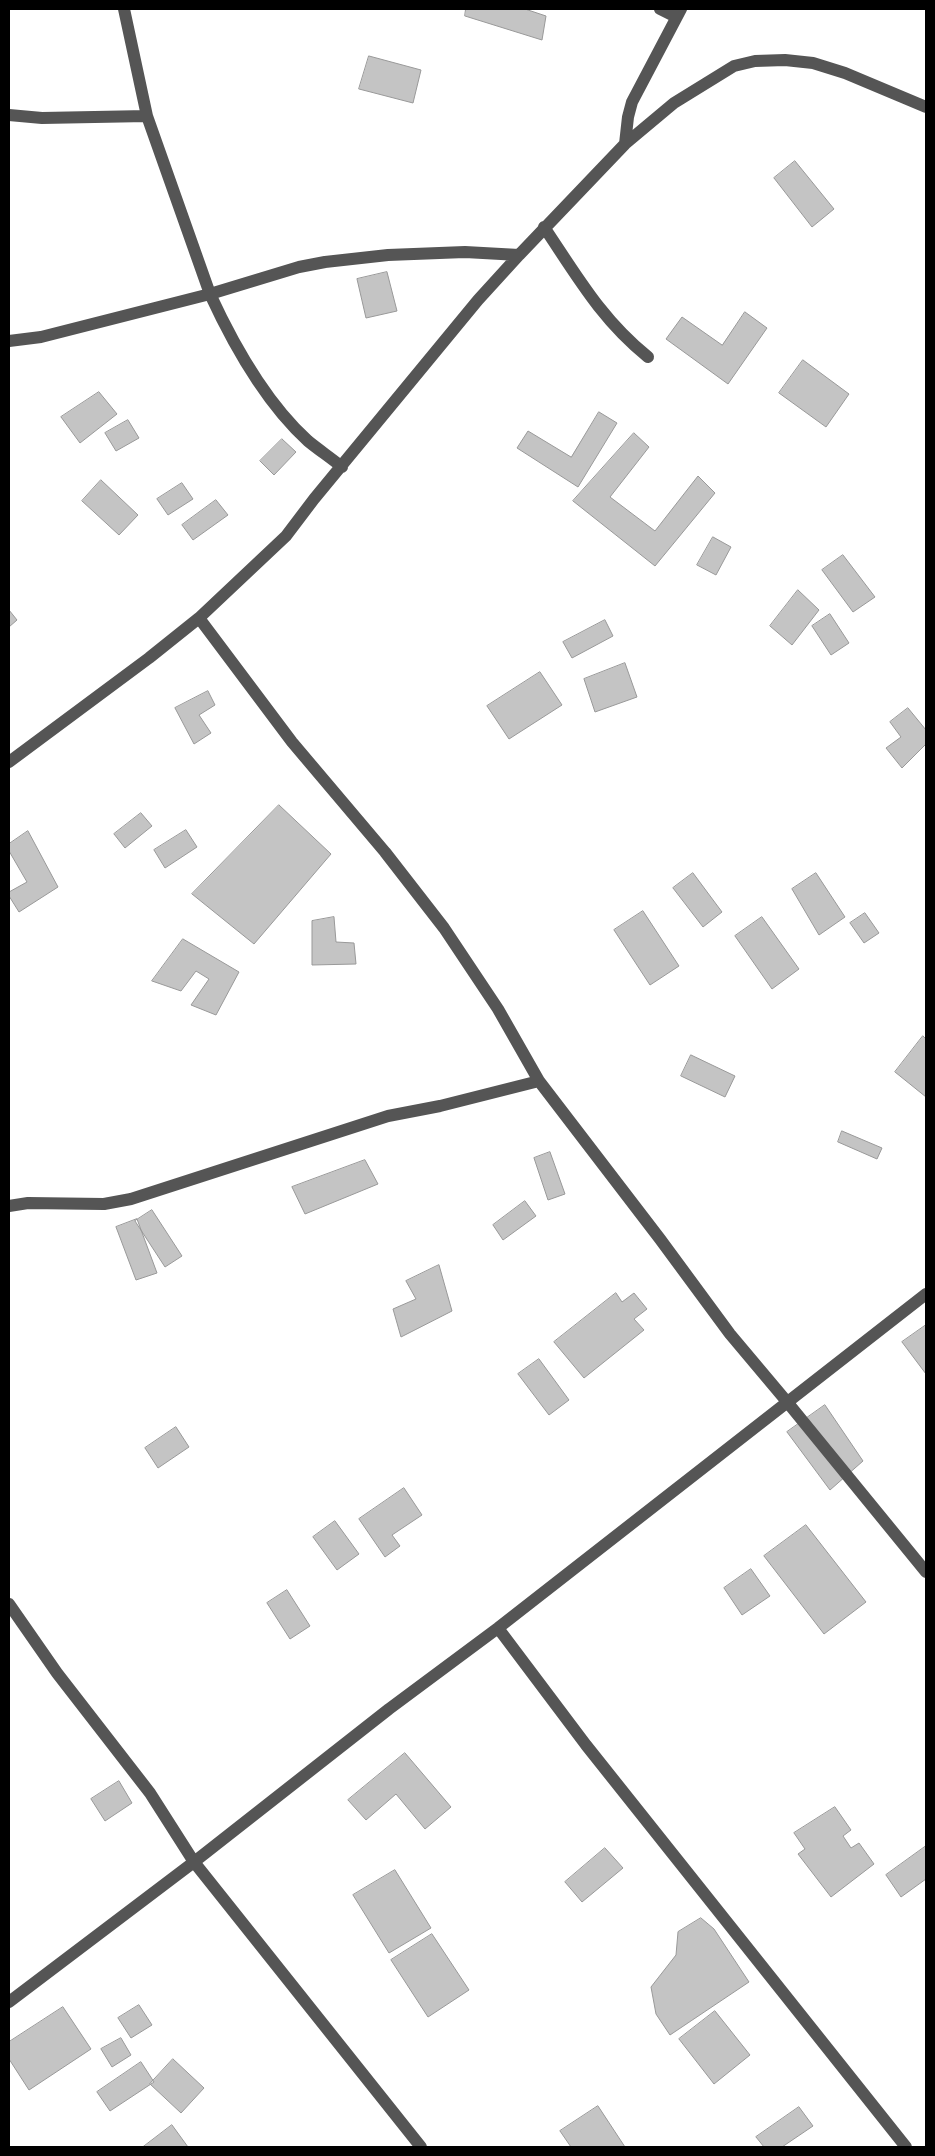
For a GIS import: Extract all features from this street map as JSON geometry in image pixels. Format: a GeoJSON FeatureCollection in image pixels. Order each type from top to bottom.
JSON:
{"type":"FeatureCollection","features":[{"type":"Feature","properties":{"kind":"street"},"geometry":{"type":"LineString","coordinates":[[124,9],[147,116],[210,294],[222,320],[251,371],[284,416],[308,441],[342,467]]}},
{"type":"Feature","properties":{"kind":"street"},"geometry":{"type":"LineString","coordinates":[[625,144],[632,102],[678,13],[660,9]]}},
{"type":"Feature","properties":{"kind":"street"},"geometry":{"type":"LineString","coordinates":[[9,762],[149,658],[199,618],[286,536],[478,300],[544,227],[625,144],[674,103],[705,82],[734,66],[755,61],[785,60],[813,64],[845,73],[926,107]]}},
{"type":"Feature","properties":{"kind":"street"},"geometry":{"type":"LineString","coordinates":[[9,115],[31,118],[147,116]]}},
{"type":"Feature","properties":{"kind":"street"},"geometry":{"type":"LineString","coordinates":[[544,227],[585,290],[609,322],[648,357]]}},
{"type":"Feature","properties":{"kind":"street"},"geometry":{"type":"LineString","coordinates":[[9,341],[41,337],[210,294],[299,267],[351,258],[465,252],[519,255]]}},
{"type":"Feature","properties":{"kind":"street"},"geometry":{"type":"LineString","coordinates":[[199,618],[292,742],[385,852],[444,928],[498,1009],[539,1081],[730,1334],[926,1572]]}},
{"type":"Feature","properties":{"kind":"street"},"geometry":{"type":"LineString","coordinates":[[9,1206],[28,1203],[104,1204],[131,1199],[388,1116],[440,1106],[539,1081]]}},
{"type":"Feature","properties":{"kind":"street"},"geometry":{"type":"LineString","coordinates":[[9,2002],[194,1862],[388,1708],[498,1628],[926,1294]]}},
{"type":"Feature","properties":{"kind":"street"},"geometry":{"type":"LineString","coordinates":[[9,1604],[57,1673],[150,1793],[194,1862],[421,2147]]}},
{"type":"Feature","properties":{"kind":"street"},"geometry":{"type":"LineString","coordinates":[[498,1628],[586,1745],[906,2147]]}},
{"type":"Feature","properties":{"kind":"building"},"geometry":{"type":"Polygon","coordinates":[[[466,9],[525,9],[546,16],[542,40],[465,16],[466,9]]]}},
{"type":"Feature","properties":{"kind":"building"},"geometry":{"type":"Polygon","coordinates":[[[369,56],[421,70],[413,103],[359,89],[369,56]]]}},
{"type":"Feature","properties":{"kind":"building"},"geometry":{"type":"Polygon","coordinates":[[[795,161],[834,209],[812,227],[774,178],[795,161]]]}},
{"type":"Feature","properties":{"kind":"building"},"geometry":{"type":"Polygon","coordinates":[[[387,272],[397,311],[366,318],[357,279],[387,272]]]}},
{"type":"Feature","properties":{"kind":"building"},"geometry":{"type":"Polygon","coordinates":[[[745,312],[767,328],[728,384],[666,339],[682,317],[722,345],[745,312]]]}},
{"type":"Feature","properties":{"kind":"building"},"geometry":{"type":"Polygon","coordinates":[[[803,360],[849,394],[826,427],[779,393],[803,360]]]}},
{"type":"Feature","properties":{"kind":"building"},"geometry":{"type":"Polygon","coordinates":[[[99,392],[117,414],[80,443],[61,417],[99,392]]]}},
{"type":"Feature","properties":{"kind":"building"},"geometry":{"type":"Polygon","coordinates":[[[599,412],[617,423],[578,487],[517,448],[528,431],[571,457],[599,412]]]}},
{"type":"Feature","properties":{"kind":"building"},"geometry":{"type":"Polygon","coordinates":[[[128,420],[139,438],[116,451],[105,433],[128,420]]]}},
{"type":"Feature","properties":{"kind":"building"},"geometry":{"type":"Polygon","coordinates":[[[634,433],[649,447],[610,497],[655,531],[698,476],[715,493],[655,566],[573,501],[634,433]]]}},
{"type":"Feature","properties":{"kind":"building"},"geometry":{"type":"Polygon","coordinates":[[[282,439],[296,452],[274,475],[260,461],[282,439]]]}},
{"type":"Feature","properties":{"kind":"building"},"geometry":{"type":"Polygon","coordinates":[[[101,480],[138,515],[119,535],[82,501],[101,480]]]}},
{"type":"Feature","properties":{"kind":"building"},"geometry":{"type":"Polygon","coordinates":[[[182,483],[193,499],[168,515],[157,499],[182,483]]]}},
{"type":"Feature","properties":{"kind":"building"},"geometry":{"type":"Polygon","coordinates":[[[216,500],[228,515],[193,540],[182,525],[216,500]]]}},
{"type":"Feature","properties":{"kind":"building"},"geometry":{"type":"Polygon","coordinates":[[[713,537],[731,547],[716,575],[697,565],[713,537]]]}},
{"type":"Feature","properties":{"kind":"building"},"geometry":{"type":"Polygon","coordinates":[[[843,555],[875,597],[853,612],[822,570],[843,555]]]}},
{"type":"Feature","properties":{"kind":"building"},"geometry":{"type":"Polygon","coordinates":[[[798,590],[819,610],[792,645],[770,626],[798,590]]]}},
{"type":"Feature","properties":{"kind":"building"},"geometry":{"type":"Polygon","coordinates":[[[9,610],[17,620],[9,627],[9,610]]]}},
{"type":"Feature","properties":{"kind":"building"},"geometry":{"type":"Polygon","coordinates":[[[830,614],[849,643],[831,655],[812,626],[830,614]]]}},
{"type":"Feature","properties":{"kind":"building"},"geometry":{"type":"Polygon","coordinates":[[[605,620],[613,636],[572,658],[563,642],[605,620]]]}},
{"type":"Feature","properties":{"kind":"building"},"geometry":{"type":"Polygon","coordinates":[[[625,663],[637,697],[595,712],[584,679],[625,663]]]}},
{"type":"Feature","properties":{"kind":"building"},"geometry":{"type":"Polygon","coordinates":[[[540,672],[562,705],[509,739],[487,706],[540,672]]]}},
{"type":"Feature","properties":{"kind":"building"},"geometry":{"type":"Polygon","coordinates":[[[208,691],[215,705],[199,715],[211,733],[194,744],[175,708],[208,691]]]}},
{"type":"Feature","properties":{"kind":"building"},"geometry":{"type":"Polygon","coordinates":[[[908,708],[926,730],[926,744],[902,768],[886,748],[901,737],[890,722],[908,708]]]}},
{"type":"Feature","properties":{"kind":"building"},"geometry":{"type":"Polygon","coordinates":[[[279,805],[331,854],[254,944],[192,894],[279,805]]]}},
{"type":"Feature","properties":{"kind":"building"},"geometry":{"type":"Polygon","coordinates":[[[141,813],[152,826],[125,848],[114,834],[141,813]]]}},
{"type":"Feature","properties":{"kind":"building"},"geometry":{"type":"Polygon","coordinates":[[[186,830],[197,847],[165,868],[154,850],[186,830]]]}},
{"type":"Feature","properties":{"kind":"building"},"geometry":{"type":"Polygon","coordinates":[[[28,831],[58,887],[19,912],[9,896],[9,892],[27,882],[9,851],[9,844],[28,831]]]}},
{"type":"Feature","properties":{"kind":"building"},"geometry":{"type":"Polygon","coordinates":[[[693,873],[722,912],[703,927],[673,888],[693,873]]]}},
{"type":"Feature","properties":{"kind":"building"},"geometry":{"type":"Polygon","coordinates":[[[816,873],[845,917],[819,935],[792,889],[816,873]]]}},
{"type":"Feature","properties":{"kind":"building"},"geometry":{"type":"Polygon","coordinates":[[[643,911],[679,966],[650,985],[614,930],[643,911]]]}},
{"type":"Feature","properties":{"kind":"building"},"geometry":{"type":"Polygon","coordinates":[[[865,913],[879,933],[864,943],[850,923],[865,913]]]}},
{"type":"Feature","properties":{"kind":"building"},"geometry":{"type":"Polygon","coordinates":[[[334,917],[336,942],[354,943],[356,964],[312,965],[312,921],[334,917]]]}},
{"type":"Feature","properties":{"kind":"building"},"geometry":{"type":"Polygon","coordinates":[[[762,917],[799,969],[772,989],[735,936],[762,917]]]}},
{"type":"Feature","properties":{"kind":"building"},"geometry":{"type":"Polygon","coordinates":[[[183,939],[239,972],[216,1015],[191,1005],[209,979],[196,971],[181,991],[152,981],[183,939]]]}},
{"type":"Feature","properties":{"kind":"building"},"geometry":{"type":"Polygon","coordinates":[[[923,1036],[926,1039],[926,1097],[895,1072],[923,1036]]]}},
{"type":"Feature","properties":{"kind":"building"},"geometry":{"type":"Polygon","coordinates":[[[691,1055],[735,1076],[725,1097],[681,1076],[691,1055]]]}},
{"type":"Feature","properties":{"kind":"building"},"geometry":{"type":"Polygon","coordinates":[[[842,1131],[882,1148],[877,1159],[838,1142],[842,1131]]]}},
{"type":"Feature","properties":{"kind":"building"},"geometry":{"type":"Polygon","coordinates":[[[550,1152],[565,1194],[548,1200],[534,1158],[550,1152]]]}},
{"type":"Feature","properties":{"kind":"building"},"geometry":{"type":"Polygon","coordinates":[[[365,1160],[378,1184],[305,1214],[292,1187],[365,1160]]]}},
{"type":"Feature","properties":{"kind":"building"},"geometry":{"type":"Polygon","coordinates":[[[525,1201],[536,1216],[503,1240],[493,1225],[525,1201]]]}},
{"type":"Feature","properties":{"kind":"building"},"geometry":{"type":"Polygon","coordinates":[[[152,1210],[182,1256],[165,1267],[135,1221],[152,1210]]]}},
{"type":"Feature","properties":{"kind":"building"},"geometry":{"type":"Polygon","coordinates":[[[137,1219],[157,1273],[136,1280],[116,1227],[137,1219]]]}},
{"type":"Feature","properties":{"kind":"building"},"geometry":{"type":"Polygon","coordinates":[[[439,1265],[452,1311],[401,1337],[393,1309],[416,1299],[406,1281],[439,1265]]]}},
{"type":"Feature","properties":{"kind":"building"},"geometry":{"type":"Polygon","coordinates":[[[616,1293],[622,1302],[634,1293],[647,1309],[634,1319],[644,1330],[584,1378],[554,1342],[616,1293]]]}},
{"type":"Feature","properties":{"kind":"building"},"geometry":{"type":"Polygon","coordinates":[[[926,1325],[926,1374],[902,1342],[926,1325]]]}},
{"type":"Feature","properties":{"kind":"building"},"geometry":{"type":"Polygon","coordinates":[[[539,1359],[569,1400],[549,1415],[518,1374],[539,1359]]]}},
{"type":"Feature","properties":{"kind":"building"},"geometry":{"type":"Polygon","coordinates":[[[825,1405],[863,1461],[830,1490],[787,1432],[825,1405]]]}},
{"type":"Feature","properties":{"kind":"building"},"geometry":{"type":"Polygon","coordinates":[[[176,1427],[189,1447],[158,1468],[145,1448],[176,1427]]]}},
{"type":"Feature","properties":{"kind":"building"},"geometry":{"type":"Polygon","coordinates":[[[404,1488],[422,1515],[392,1535],[400,1546],[385,1557],[359,1519],[404,1488]]]}},
{"type":"Feature","properties":{"kind":"building"},"geometry":{"type":"Polygon","coordinates":[[[335,1521],[359,1554],[337,1570],[313,1537],[335,1521]]]}},
{"type":"Feature","properties":{"kind":"building"},"geometry":{"type":"Polygon","coordinates":[[[806,1525],[866,1602],[824,1634],[764,1556],[806,1525]]]}},
{"type":"Feature","properties":{"kind":"building"},"geometry":{"type":"Polygon","coordinates":[[[751,1569],[770,1596],[742,1615],[724,1588],[751,1569]]]}},
{"type":"Feature","properties":{"kind":"building"},"geometry":{"type":"Polygon","coordinates":[[[287,1590],[310,1626],[290,1639],[267,1603],[287,1590]]]}},
{"type":"Feature","properties":{"kind":"building"},"geometry":{"type":"Polygon","coordinates":[[[405,1753],[451,1807],[425,1829],[396,1794],[366,1820],[348,1800],[405,1753]]]}},
{"type":"Feature","properties":{"kind":"building"},"geometry":{"type":"Polygon","coordinates":[[[119,1781],[132,1803],[105,1821],[91,1799],[119,1781]]]}},
{"type":"Feature","properties":{"kind":"building"},"geometry":{"type":"Polygon","coordinates":[[[835,1807],[851,1830],[843,1836],[851,1848],[859,1843],[874,1864],[831,1897],[798,1854],[805,1849],[794,1833],[835,1807]]]}},
{"type":"Feature","properties":{"kind":"building"},"geometry":{"type":"Polygon","coordinates":[[[926,1846],[926,1879],[901,1897],[886,1875],[926,1846]]]}},
{"type":"Feature","properties":{"kind":"building"},"geometry":{"type":"Polygon","coordinates":[[[605,1848],[623,1868],[582,1902],[565,1882],[605,1848]]]}},
{"type":"Feature","properties":{"kind":"building"},"geometry":{"type":"Polygon","coordinates":[[[395,1870],[431,1928],[389,1953],[353,1895],[395,1870]]]}},
{"type":"Feature","properties":{"kind":"building"},"geometry":{"type":"Polygon","coordinates":[[[701,1918],[714,1929],[749,1982],[670,2035],[656,2014],[651,1987],[676,1955],[678,1932],[701,1918]]]}},
{"type":"Feature","properties":{"kind":"building"},"geometry":{"type":"Polygon","coordinates":[[[432,1934],[469,1990],[428,2017],[391,1960],[432,1934]]]}},
{"type":"Feature","properties":{"kind":"building"},"geometry":{"type":"Polygon","coordinates":[[[139,2005],[152,2025],[131,2038],[118,2018],[139,2005]]]}},
{"type":"Feature","properties":{"kind":"building"},"geometry":{"type":"Polygon","coordinates":[[[63,2007],[91,2049],[29,2090],[9,2059],[9,2042],[63,2007]]]}},
{"type":"Feature","properties":{"kind":"building"},"geometry":{"type":"Polygon","coordinates":[[[715,2011],[750,2055],[714,2084],[679,2039],[715,2011]]]}},
{"type":"Feature","properties":{"kind":"building"},"geometry":{"type":"Polygon","coordinates":[[[121,2038],[131,2055],[112,2067],[101,2049],[121,2038]]]}},
{"type":"Feature","properties":{"kind":"building"},"geometry":{"type":"Polygon","coordinates":[[[173,2059],[204,2088],[181,2113],[150,2084],[173,2059]]]}},
{"type":"Feature","properties":{"kind":"building"},"geometry":{"type":"Polygon","coordinates":[[[141,2062],[154,2082],[110,2111],[97,2092],[141,2062]]]}},
{"type":"Feature","properties":{"kind":"building"},"geometry":{"type":"Polygon","coordinates":[[[598,2106],[625,2147],[571,2147],[560,2131],[598,2106]]]}},
{"type":"Feature","properties":{"kind":"building"},"geometry":{"type":"Polygon","coordinates":[[[799,2107],[813,2126],[782,2147],[764,2147],[756,2137],[799,2107]]]}},
{"type":"Feature","properties":{"kind":"building"},"geometry":{"type":"Polygon","coordinates":[[[172,2125],[188,2147],[143,2147],[172,2125]]]}}]}
